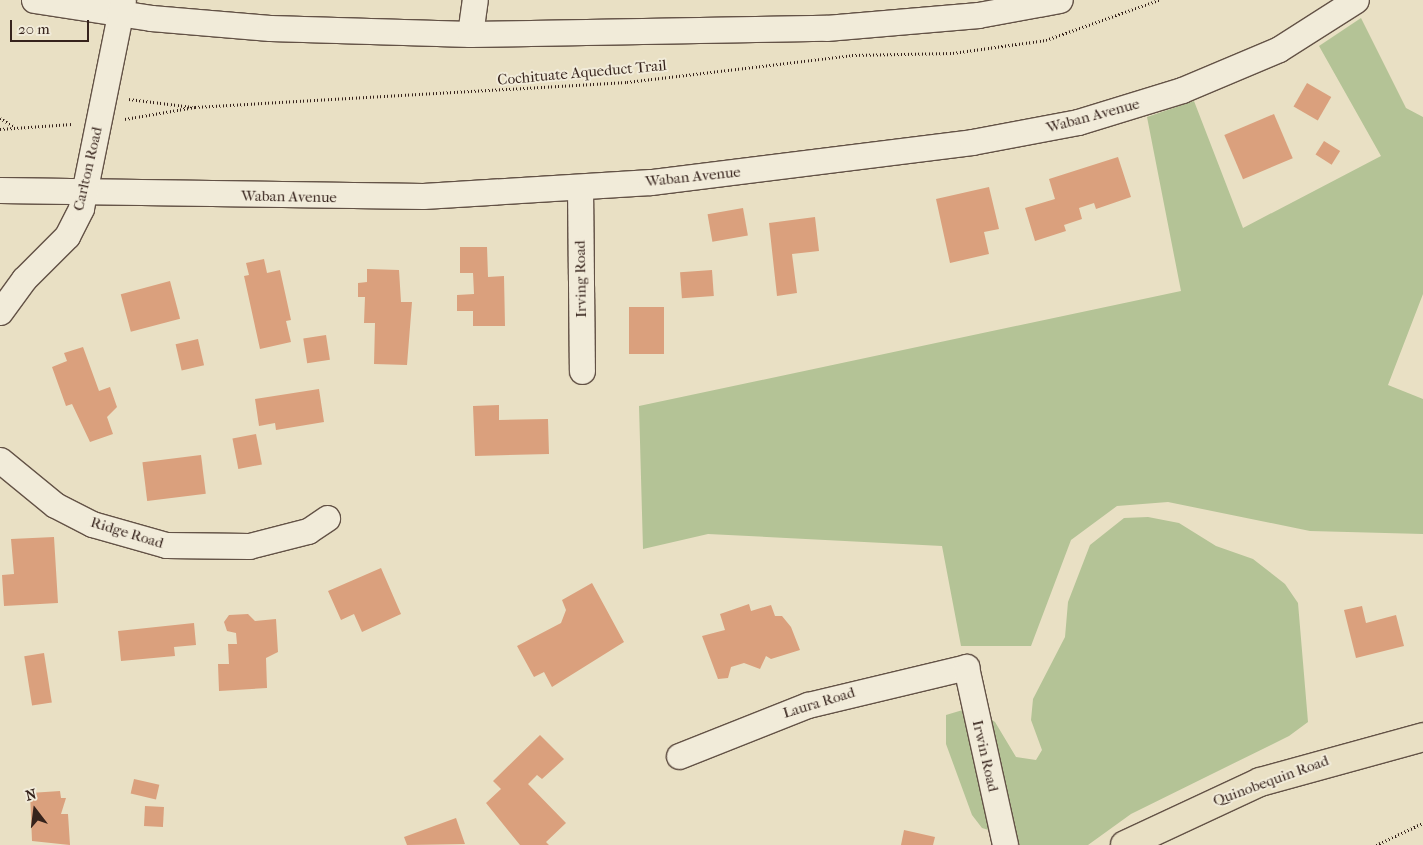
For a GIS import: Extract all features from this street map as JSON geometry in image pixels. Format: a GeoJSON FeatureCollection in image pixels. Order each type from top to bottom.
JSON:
{"type":"FeatureCollection","features":[{"type":"Feature","properties":{"kind":"main road","name":"Quinobequin Road"},"geometry":{"type":"LineString","coordinates":[[1125,845],[1260,782],[1423,737]]}},
{"type":"Feature","properties":{"kind":"street"},"geometry":{"type":"LineString","coordinates":[[34,0],[122,7],[300,31],[470,34],[836,28],[978,16],[1060,0]]}},
{"type":"Feature","properties":{"kind":"street"},"geometry":{"type":"LineString","coordinates":[[470,34],[475,0]]}},
{"type":"Feature","properties":{"kind":"street","name":"Waban Avenue"},"geometry":{"type":"LineString","coordinates":[[0,190],[374,198],[580,187],[690,178],[933,148],[1078,122],[1182,90],[1248,64],[1356,0]]}},
{"type":"Feature","properties":{"kind":"street","name":"Carlton Road"},"geometry":{"type":"LineString","coordinates":[[0,312],[24,279],[67,236],[85,193],[122,7]]}},
{"type":"Feature","properties":{"kind":"street","name":"Irving Road"},"geometry":{"type":"LineString","coordinates":[[580,187],[582,371]]}},
{"type":"Feature","properties":{"kind":"street","name":"Ridge Road"},"geometry":{"type":"LineString","coordinates":[[0,460],[55,505],[92,524],[166,545],[249,546],[308,531],[327,518]]}},
{"type":"Feature","properties":{"kind":"street","name":"Laura Road"},"geometry":{"type":"LineString","coordinates":[[679,756],[808,705],[966,667]]}},
{"type":"Feature","properties":{"kind":"street","name":"Irwin Road"},"geometry":{"type":"LineString","coordinates":[[966,667],[1005,845]]}},
{"type":"Feature","properties":{"kind":"path","name":"Cochituate Aqueduct Trail"},"geometry":{"type":"LineString","coordinates":[[0,129],[99,123],[195,108],[422,98],[627,82],[852,55],[953,52],[1046,40],[1159,0]]}},
{"type":"Feature","properties":{"kind":"path"},"geometry":{"type":"LineString","coordinates":[[119,98],[195,108]]}},
{"type":"Feature","properties":{"kind":"path"},"geometry":{"type":"LineString","coordinates":[[0,118],[16,127]]}},
{"type":"Feature","properties":{"kind":"path"},"geometry":{"type":"LineString","coordinates":[[1376,845],[1392,835],[1423,823]]}},
{"type":"Feature","properties":{"kind":"green space"},"geometry":{"type":"Polygon","coordinates":[[[1361,18],[1406,108],[1423,117],[1423,294],[1388,385],[1423,399],[1423,534],[1310,531],[1168,502],[1117,506],[1071,540],[1031,646],[961,646],[942,546],[708,534],[643,549],[639,406],[1181,291],[1147,117],[1194,101],[1243,228],[1381,156],[1319,46],[1361,18]]]}},
{"type":"Feature","properties":{"kind":"green space"},"geometry":{"type":"Polygon","coordinates":[[[1148,517],[1179,523],[1216,546],[1253,559],[1285,584],[1298,603],[1308,722],[1289,736],[1131,814],[1088,845],[1019,845],[1012,837],[982,828],[972,815],[946,744],[946,715],[966,709],[982,713],[995,722],[1016,757],[1036,760],[1042,750],[1031,720],[1033,699],[1065,637],[1068,602],[1090,545],[1124,518],[1148,517]]]}},
{"type":"Feature","properties":{"kind":"building"},"geometry":{"type":"Polygon","coordinates":[[[1307,83],[1331,97],[1318,120],[1294,106],[1307,83]]]}},
{"type":"Feature","properties":{"kind":"building"},"geometry":{"type":"Polygon","coordinates":[[[1274,114],[1293,158],[1243,179],[1224,135],[1274,114]]]}},
{"type":"Feature","properties":{"kind":"building"},"geometry":{"type":"Polygon","coordinates":[[[1324,141],[1340,151],[1332,165],[1316,155],[1324,141]]]}},
{"type":"Feature","properties":{"kind":"building"},"geometry":{"type":"Polygon","coordinates":[[[1118,157],[1131,197],[1096,209],[1094,203],[1079,208],[1082,219],[1064,225],[1066,231],[1035,241],[1025,208],[1055,199],[1049,179],[1118,157]]]}},
{"type":"Feature","properties":{"kind":"building"},"geometry":{"type":"Polygon","coordinates":[[[989,187],[999,229],[984,232],[989,254],[950,263],[936,199],[989,187]]]}},
{"type":"Feature","properties":{"kind":"building"},"geometry":{"type":"Polygon","coordinates":[[[743,208],[748,236],[712,242],[708,214],[743,208]]]}},
{"type":"Feature","properties":{"kind":"building"},"geometry":{"type":"Polygon","coordinates":[[[815,217],[819,251],[792,254],[797,293],[777,296],[769,223],[815,217]]]}},
{"type":"Feature","properties":{"kind":"building"},"geometry":{"type":"Polygon","coordinates":[[[460,247],[487,247],[488,277],[504,276],[505,326],[473,326],[473,311],[457,311],[457,295],[474,294],[473,273],[460,273],[460,247]]]}},
{"type":"Feature","properties":{"kind":"building"},"geometry":{"type":"Polygon","coordinates":[[[264,259],[267,273],[280,270],[291,320],[286,321],[291,342],[260,349],[244,276],[249,275],[246,263],[264,259]]]}},
{"type":"Feature","properties":{"kind":"building"},"geometry":{"type":"Polygon","coordinates":[[[367,269],[399,270],[401,302],[412,302],[407,365],[374,364],[375,323],[364,323],[365,297],[358,297],[358,283],[367,282],[367,269]]]}},
{"type":"Feature","properties":{"kind":"building"},"geometry":{"type":"Polygon","coordinates":[[[712,270],[714,296],[682,298],[680,272],[712,270]]]}},
{"type":"Feature","properties":{"kind":"building"},"geometry":{"type":"Polygon","coordinates":[[[170,281],[180,319],[131,332],[121,294],[170,281]]]}},
{"type":"Feature","properties":{"kind":"building"},"geometry":{"type":"Polygon","coordinates":[[[629,307],[664,307],[664,354],[629,354],[629,307]]]}},
{"type":"Feature","properties":{"kind":"building"},"geometry":{"type":"Polygon","coordinates":[[[326,335],[330,360],[307,363],[303,339],[326,335]]]}},
{"type":"Feature","properties":{"kind":"building"},"geometry":{"type":"Polygon","coordinates":[[[198,339],[204,365],[182,370],[176,344],[198,339]]]}},
{"type":"Feature","properties":{"kind":"building"},"geometry":{"type":"Polygon","coordinates":[[[83,347],[99,391],[110,387],[117,407],[107,417],[113,434],[90,442],[72,404],[66,406],[52,367],[67,361],[64,353],[83,347]]]}},
{"type":"Feature","properties":{"kind":"building"},"geometry":{"type":"Polygon","coordinates":[[[319,389],[324,422],[276,430],[275,423],[259,426],[255,399],[319,389]]]}},
{"type":"Feature","properties":{"kind":"building"},"geometry":{"type":"Polygon","coordinates":[[[499,405],[499,420],[548,419],[549,454],[475,456],[473,406],[499,405]]]}},
{"type":"Feature","properties":{"kind":"building"},"geometry":{"type":"Polygon","coordinates":[[[256,434],[262,464],[238,469],[232,439],[256,434]]]}},
{"type":"Feature","properties":{"kind":"building"},"geometry":{"type":"Polygon","coordinates":[[[201,455],[206,494],[147,501],[142,462],[201,455]]]}},
{"type":"Feature","properties":{"kind":"building"},"geometry":{"type":"Polygon","coordinates":[[[54,537],[58,603],[4,606],[2,575],[14,574],[11,539],[54,537]]]}},
{"type":"Feature","properties":{"kind":"building"},"geometry":{"type":"Polygon","coordinates":[[[381,568],[401,614],[362,632],[354,614],[341,620],[328,591],[381,568]]]}},
{"type":"Feature","properties":{"kind":"building"},"geometry":{"type":"Polygon","coordinates":[[[592,583],[624,642],[552,687],[544,672],[534,677],[517,646],[561,623],[566,610],[562,600],[592,583]]]}},
{"type":"Feature","properties":{"kind":"building"},"geometry":{"type":"Polygon","coordinates":[[[749,604],[751,611],[771,605],[775,616],[782,616],[791,627],[800,650],[771,659],[766,656],[760,669],[744,663],[731,667],[728,678],[718,679],[702,636],[725,630],[720,614],[749,604]]]}},
{"type":"Feature","properties":{"kind":"building"},"geometry":{"type":"Polygon","coordinates":[[[1362,606],[1366,623],[1396,615],[1404,646],[1356,658],[1344,610],[1362,606]]]}},
{"type":"Feature","properties":{"kind":"building"},"geometry":{"type":"Polygon","coordinates":[[[248,614],[255,621],[276,619],[278,652],[266,658],[267,688],[219,691],[218,664],[229,664],[228,644],[237,644],[236,633],[227,631],[224,622],[229,615],[248,614]]]}},
{"type":"Feature","properties":{"kind":"building"},"geometry":{"type":"Polygon","coordinates":[[[194,623],[196,645],[174,647],[175,656],[121,661],[118,631],[194,623]]]}},
{"type":"Feature","properties":{"kind":"building"},"geometry":{"type":"Polygon","coordinates":[[[44,653],[52,702],[32,706],[24,656],[44,653]]]}},
{"type":"Feature","properties":{"kind":"building"},"geometry":{"type":"Polygon","coordinates":[[[540,735],[564,759],[542,779],[537,775],[528,784],[566,823],[546,842],[549,845],[520,845],[486,803],[501,789],[493,781],[540,735]]]}},
{"type":"Feature","properties":{"kind":"building"},"geometry":{"type":"Polygon","coordinates":[[[134,779],[159,785],[156,799],[131,794],[134,779]]]}},
{"type":"Feature","properties":{"kind":"building"},"geometry":{"type":"Polygon","coordinates":[[[60,791],[61,798],[66,798],[61,814],[68,814],[70,845],[32,841],[30,793],[60,791]]]}},
{"type":"Feature","properties":{"kind":"building"},"geometry":{"type":"Polygon","coordinates":[[[145,806],[164,807],[163,827],[144,826],[145,806]]]}},
{"type":"Feature","properties":{"kind":"building"},"geometry":{"type":"Polygon","coordinates":[[[456,818],[465,844],[407,845],[404,837],[456,818]]]}},
{"type":"Feature","properties":{"kind":"building"},"geometry":{"type":"Polygon","coordinates":[[[904,830],[935,837],[933,845],[901,845],[904,830]]]}}]}
